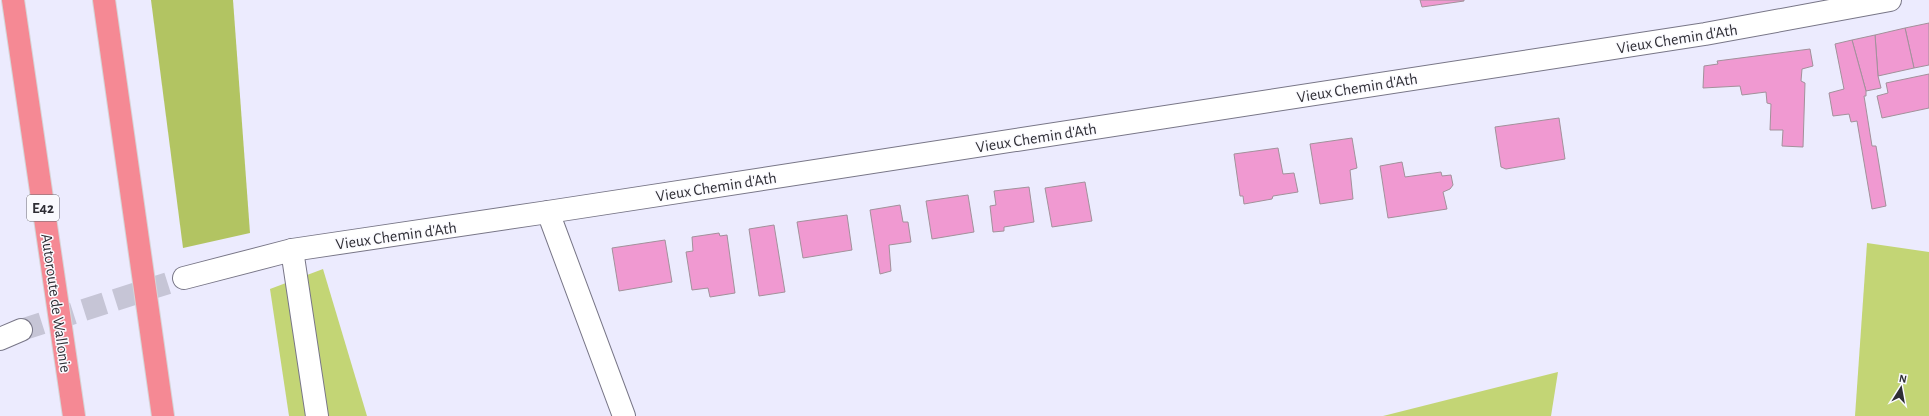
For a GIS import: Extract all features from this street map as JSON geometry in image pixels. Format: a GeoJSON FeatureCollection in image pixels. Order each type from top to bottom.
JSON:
{"type":"FeatureCollection","features":[{"type":"Feature","properties":{"kind":"highway","name":"Autoroute de Wallonie"},"geometry":{"type":"LineString","coordinates":[[13,0],[74,416]]}},
{"type":"Feature","properties":{"kind":"highway"},"geometry":{"type":"LineString","coordinates":[[104,0],[163,416]]}},
{"type":"Feature","properties":{"kind":"street","name":"Vieux Chemin d'Ath"},"geometry":{"type":"LineString","coordinates":[[184,278],[292,250],[1705,34],[1890,0]]}},
{"type":"Feature","properties":{"kind":"street"},"geometry":{"type":"LineString","coordinates":[[548,212],[624,416]]}},
{"type":"Feature","properties":{"kind":"street"},"geometry":{"type":"LineString","coordinates":[[292,250],[317,416]]}},
{"type":"Feature","properties":{"kind":"street"},"geometry":{"type":"LineString","coordinates":[[0,339],[21,330]]}},
{"type":"Feature","properties":{"kind":"green space"},"geometry":{"type":"Polygon","coordinates":[[[151,0],[233,0],[250,233],[183,248],[151,0]]]}},
{"type":"Feature","properties":{"kind":"green space"},"geometry":{"type":"Polygon","coordinates":[[[1867,243],[1929,252],[1929,416],[1855,416],[1867,243]]]}},
{"type":"Feature","properties":{"kind":"green space"},"geometry":{"type":"Polygon","coordinates":[[[323,269],[367,416],[289,416],[270,289],[323,269]]]}},
{"type":"Feature","properties":{"kind":"green space"},"geometry":{"type":"Polygon","coordinates":[[[1558,372],[1551,416],[1383,416],[1558,372]]]}},
{"type":"Feature","properties":{"kind":"building"},"geometry":{"type":"Polygon","coordinates":[[[1420,0],[1464,0],[1464,1],[1422,7],[1420,0]]]}},
{"type":"Feature","properties":{"kind":"building"},"geometry":{"type":"Polygon","coordinates":[[[1929,23],[1929,65],[1914,68],[1905,28],[1929,23]]]}},
{"type":"Feature","properties":{"kind":"building"},"geometry":{"type":"Polygon","coordinates":[[[1905,28],[1914,68],[1878,76],[1875,35],[1905,28]]]}},
{"type":"Feature","properties":{"kind":"building"},"geometry":{"type":"Polygon","coordinates":[[[1875,35],[1878,76],[1881,88],[1866,91],[1852,40],[1875,35]]]}},
{"type":"Feature","properties":{"kind":"building"},"geometry":{"type":"Polygon","coordinates":[[[1852,40],[1866,91],[1866,96],[1864,96],[1872,146],[1876,146],[1886,206],[1872,209],[1857,121],[1851,122],[1849,114],[1833,116],[1829,93],[1844,89],[1835,44],[1852,40]]]}},
{"type":"Feature","properties":{"kind":"building"},"geometry":{"type":"Polygon","coordinates":[[[1810,49],[1813,66],[1802,69],[1801,81],[1805,83],[1803,147],[1782,146],[1783,130],[1770,130],[1771,104],[1767,103],[1766,92],[1742,95],[1740,86],[1703,88],[1704,66],[1718,64],[1717,61],[1810,49]]]}},
{"type":"Feature","properties":{"kind":"building"},"geometry":{"type":"Polygon","coordinates":[[[1929,74],[1929,108],[1882,118],[1877,96],[1888,93],[1886,83],[1929,74]]]}},
{"type":"Feature","properties":{"kind":"building"},"geometry":{"type":"Polygon","coordinates":[[[1559,118],[1565,159],[1506,169],[1501,167],[1495,127],[1559,118]]]}},
{"type":"Feature","properties":{"kind":"building"},"geometry":{"type":"Polygon","coordinates":[[[1352,138],[1357,168],[1350,170],[1353,199],[1320,204],[1310,144],[1352,138]]]}},
{"type":"Feature","properties":{"kind":"building"},"geometry":{"type":"Polygon","coordinates":[[[1278,148],[1283,174],[1294,173],[1298,192],[1273,196],[1272,199],[1244,204],[1243,196],[1240,196],[1234,154],[1278,148]]]}},
{"type":"Feature","properties":{"kind":"building"},"geometry":{"type":"Polygon","coordinates":[[[1402,162],[1405,177],[1441,172],[1442,176],[1451,175],[1453,185],[1450,189],[1443,192],[1447,209],[1388,218],[1380,166],[1402,162]]]}},
{"type":"Feature","properties":{"kind":"building"},"geometry":{"type":"Polygon","coordinates":[[[1085,182],[1092,221],[1052,227],[1045,188],[1085,182]]]}},
{"type":"Feature","properties":{"kind":"building"},"geometry":{"type":"Polygon","coordinates":[[[1029,187],[1034,222],[1004,227],[1004,231],[993,232],[990,206],[996,205],[994,191],[1029,187]]]}},
{"type":"Feature","properties":{"kind":"building"},"geometry":{"type":"Polygon","coordinates":[[[968,195],[974,232],[932,239],[926,201],[968,195]]]}},
{"type":"Feature","properties":{"kind":"building"},"geometry":{"type":"Polygon","coordinates":[[[900,205],[903,222],[908,222],[911,242],[889,245],[891,271],[880,274],[870,210],[900,205]]]}},
{"type":"Feature","properties":{"kind":"building"},"geometry":{"type":"Polygon","coordinates":[[[847,215],[852,250],[803,258],[797,222],[847,215]]]}},
{"type":"Feature","properties":{"kind":"building"},"geometry":{"type":"Polygon","coordinates":[[[774,225],[785,292],[759,296],[749,229],[774,225]]]}},
{"type":"Feature","properties":{"kind":"building"},"geometry":{"type":"Polygon","coordinates":[[[719,233],[720,236],[727,235],[735,293],[710,297],[708,288],[692,290],[686,252],[693,251],[692,237],[719,233]]]}},
{"type":"Feature","properties":{"kind":"building"},"geometry":{"type":"Polygon","coordinates":[[[665,240],[672,282],[619,291],[612,248],[665,240]]]}},
{"type":"Feature","properties":{"kind":"tunnel"},"geometry":{"type":"LineString","coordinates":[[21,330],[184,278]]}}]}
